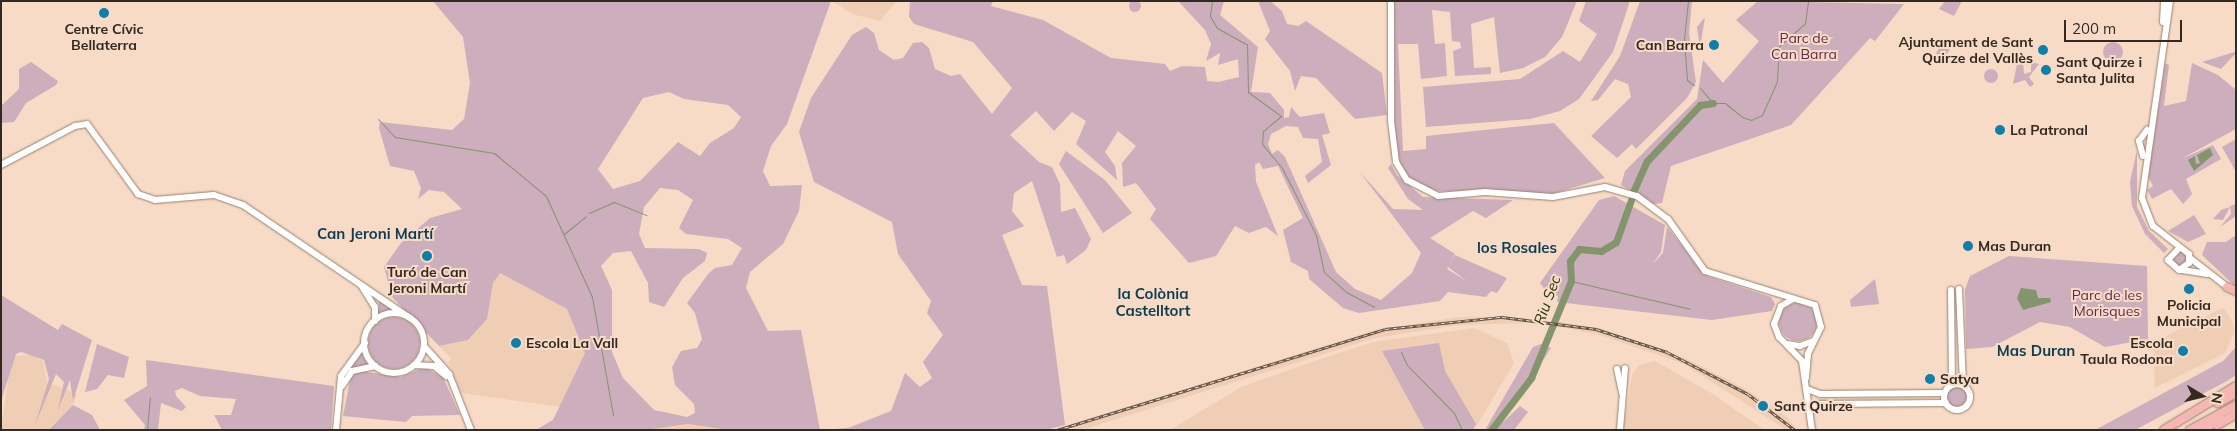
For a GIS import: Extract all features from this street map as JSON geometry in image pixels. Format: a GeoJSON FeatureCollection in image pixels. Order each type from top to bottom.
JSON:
{"type":"FeatureCollection","features":[{"type":"Feature","properties":{"kind":"highway"},"geometry":{"type":"LineString","coordinates":[[2227,286],[2236,293]]}},
{"type":"Feature","properties":{"kind":"highway"},"geometry":{"type":"LineString","coordinates":[[2165,430],[2236,386]]}},
{"type":"Feature","properties":{"kind":"highway"},"geometry":{"type":"LineString","coordinates":[[2165,430],[2236,393]]}},
{"type":"Feature","properties":{"kind":"highway"},"geometry":{"type":"LineString","coordinates":[[2190,430],[2232,407]]}},
{"type":"Feature","properties":{"kind":"highway"},"geometry":{"type":"LineString","coordinates":[[2204,430],[2232,407]]}},
{"type":"Feature","properties":{"kind":"highway"},"geometry":{"type":"LineString","coordinates":[[2209,430],[2236,414]]}},
{"type":"Feature","properties":{"kind":"highway"},"geometry":{"type":"LineString","coordinates":[[2217,430],[2236,420]]}},
{"type":"Feature","properties":{"kind":"street"},"geometry":{"type":"LineString","coordinates":[[1391,1],[1388,89],[1398,168],[1411,184],[1430,194],[1479,193],[1553,197],[1591,188],[1621,190],[1657,208],[1705,271],[1776,294],[1809,302],[1820,314],[1821,327],[1813,341],[1806,378]]}},
{"type":"Feature","properties":{"kind":"street"},"geometry":{"type":"LineString","coordinates":[[2167,2],[2144,142],[2140,211],[2171,252],[2170,266],[2213,276]]}},
{"type":"Feature","properties":{"kind":"street"},"geometry":{"type":"LineString","coordinates":[[1,165],[82,123],[93,128],[126,181],[138,194],[155,200],[214,195],[243,205],[379,295],[410,318],[420,330],[424,346],[442,365],[456,394],[469,430]]}},
{"type":"Feature","properties":{"kind":"street"},"geometry":{"type":"LineString","coordinates":[[2144,142],[2144,210],[2153,226],[2190,258],[2227,286]]}},
{"type":"Feature","properties":{"kind":"street"},"geometry":{"type":"LineString","coordinates":[[1479,193],[1552,199],[1616,192],[1654,211],[1678,234]]}},
{"type":"Feature","properties":{"kind":"street"},"geometry":{"type":"LineString","coordinates":[[2171,252],[2179,248]]}},
{"type":"Feature","properties":{"kind":"street"},"geometry":{"type":"LineString","coordinates":[[2182,270],[2190,258]]}},
{"type":"Feature","properties":{"kind":"street"},"geometry":{"type":"LineString","coordinates":[[360,284],[375,307]]}},
{"type":"Feature","properties":{"kind":"street"},"geometry":{"type":"LineString","coordinates":[[1959,289],[1963,385]]}},
{"type":"Feature","properties":{"kind":"street"},"geometry":{"type":"LineString","coordinates":[[1951,290],[1952,385]]}},
{"type":"Feature","properties":{"kind":"street"},"geometry":{"type":"LineString","coordinates":[[1776,294],[1778,309],[1774,326],[1801,359],[1806,378],[1812,430]]}},
{"type":"Feature","properties":{"kind":"street"},"geometry":{"type":"LineString","coordinates":[[336,430],[343,372],[365,343],[375,321],[375,307],[379,295]]}},
{"type":"Feature","properties":{"kind":"street"},"geometry":{"type":"LineString","coordinates":[[1778,309],[1793,299]]}},
{"type":"Feature","properties":{"kind":"street"},"geometry":{"type":"LineString","coordinates":[[375,321],[391,314],[410,318]]}},
{"type":"Feature","properties":{"kind":"street"},"geometry":{"type":"LineString","coordinates":[[1786,343],[1800,346],[1813,341]]}},
{"type":"Feature","properties":{"kind":"street"},"geometry":{"type":"LineString","coordinates":[[365,343],[375,366]]}},
{"type":"Feature","properties":{"kind":"street"},"geometry":{"type":"LineString","coordinates":[[414,366],[424,346]]}},
{"type":"Feature","properties":{"kind":"street"},"geometry":{"type":"LineString","coordinates":[[339,395],[348,374],[375,366],[396,373],[414,366],[434,366],[444,373],[456,394]]}},
{"type":"Feature","properties":{"kind":"street"},"geometry":{"type":"LineString","coordinates":[[1620,430],[1625,368]]}},
{"type":"Feature","properties":{"kind":"street"},"geometry":{"type":"LineString","coordinates":[[1617,369],[1622,409]]}},
{"type":"Feature","properties":{"kind":"street"},"geometry":{"type":"LineString","coordinates":[[1807,389],[1820,394],[1944,393],[1952,385],[1963,385],[1969,390],[1968,405],[1958,410],[1946,403],[1818,404],[1810,412]]}},
{"type":"Feature","properties":{"kind":"street"},"geometry":{"type":"LineString","coordinates":[[1944,393],[1946,403]]}},
{"type":"Feature","properties":{"kind":"shaded area"},"geometry":{"type":"Polygon","coordinates":[[[832,1],[897,1],[880,21],[852,14],[832,1]]]}},
{"type":"Feature","properties":{"kind":"shaded area"},"geometry":{"type":"Polygon","coordinates":[[[2210,148],[2213,155],[2194,171],[2188,160],[2195,156],[2196,164],[2200,163],[2197,155],[2210,148]]]}},
{"type":"Feature","properties":{"kind":"shaded area","name":"Escola La Vall"},"geometry":{"type":"Polygon","coordinates":[[[500,273],[567,309],[585,353],[561,407],[461,393],[448,362],[452,359],[439,346],[468,340],[487,319],[493,283],[500,273]]]}},
{"type":"Feature","properties":{"kind":"shaded area"},"geometry":{"type":"Polygon","coordinates":[[[2021,288],[2036,290],[2038,298],[2050,298],[2051,302],[2023,310],[2017,298],[2021,288]]]}},
{"type":"Feature","properties":{"kind":"shaded area","name":"Escola Taula Rodona"},"geometry":{"type":"Polygon","coordinates":[[[2223,308],[2232,320],[2234,332],[2225,353],[2155,388],[2153,342],[2223,308]]]}},
{"type":"Feature","properties":{"kind":"shaded area"},"geometry":{"type":"Polygon","coordinates":[[[1460,317],[1527,318],[1527,323],[1459,325],[1375,338],[1088,428],[1072,430],[1071,424],[1376,330],[1460,317]]]}},
{"type":"Feature","properties":{"kind":"shaded area"},"geometry":{"type":"Polygon","coordinates":[[[1556,321],[1602,329],[1687,359],[1744,388],[1787,417],[1797,430],[1786,430],[1684,364],[1600,335],[1555,326],[1556,321]]]}},
{"type":"Feature","properties":{"kind":"shaded area"},"geometry":{"type":"Polygon","coordinates":[[[1474,328],[1507,343],[1514,363],[1474,430],[1170,430],[1241,387],[1323,358],[1373,342],[1474,328]]]}},
{"type":"Feature","properties":{"kind":"shaded area"},"geometry":{"type":"Polygon","coordinates":[[[32,355],[43,361],[47,382],[77,394],[73,405],[49,430],[1,430],[10,366],[14,356],[32,355]]]}},
{"type":"Feature","properties":{"kind":"shaded area"},"geometry":{"type":"Polygon","coordinates":[[[1655,361],[1711,393],[1765,430],[1623,430],[1632,375],[1639,365],[1655,361]]]}},
{"type":"Feature","properties":{"kind":"shaded area"},"geometry":{"type":"Polygon","coordinates":[[[687,424],[714,428],[730,430],[646,430],[687,424]]]}},
{"type":"Feature","properties":{"kind":"green space"},"geometry":{"type":"Polygon","coordinates":[[[1133,0],[1137,0],[1141,6],[1137,12],[1133,12],[1129,8],[1129,4],[1133,0]]]}},
{"type":"Feature","properties":{"kind":"green space"},"geometry":{"type":"Polygon","coordinates":[[[433,1],[831,1],[787,124],[771,146],[763,171],[770,186],[802,185],[799,211],[783,244],[750,272],[746,288],[768,331],[801,330],[820,430],[730,430],[687,424],[646,430],[536,430],[553,420],[585,353],[567,309],[500,273],[493,283],[487,319],[468,340],[439,346],[392,297],[384,267],[401,243],[430,218],[462,209],[444,192],[429,190],[418,199],[421,188],[414,171],[390,166],[379,128],[380,122],[452,130],[464,119],[470,83],[463,37],[433,1]],[[669,92],[643,98],[598,169],[613,189],[640,181],[678,142],[700,156],[710,143],[734,128],[741,117],[728,105],[684,99],[669,92]],[[660,188],[644,207],[639,234],[645,248],[699,249],[707,253],[705,261],[683,278],[664,307],[649,302],[648,283],[631,251],[613,253],[601,266],[612,290],[612,352],[623,378],[654,410],[687,417],[695,413],[694,404],[675,385],[672,367],[681,351],[697,348],[702,339],[695,313],[687,303],[708,274],[715,268],[732,265],[742,248],[728,239],[686,234],[679,228],[693,200],[678,190],[660,188]]]}},
{"type":"Feature","properties":{"kind":"green space"},"geometry":{"type":"Polygon","coordinates":[[[910,1],[993,1],[991,6],[1043,20],[1111,58],[1165,64],[1170,71],[1182,66],[1205,67],[1207,81],[1218,82],[1239,77],[1238,59],[1218,65],[1220,53],[1206,61],[1211,44],[1205,30],[1178,1],[1224,1],[1220,15],[1258,47],[1251,92],[1270,93],[1284,110],[1284,118],[1289,117],[1291,107],[1300,117],[1324,113],[1330,133],[1322,135],[1331,165],[1308,183],[1305,176],[1322,162],[1318,139],[1303,138],[1298,127],[1286,126],[1271,134],[1268,144],[1272,154],[1278,150],[1285,157],[1336,272],[1355,289],[1381,300],[1412,273],[1421,253],[1359,171],[1393,209],[1423,210],[1408,199],[1388,168],[1391,164],[1397,175],[1423,197],[1513,200],[1486,218],[1473,211],[1430,238],[1455,254],[1449,266],[1455,255],[1507,278],[1497,293],[1491,291],[1486,297],[1448,292],[1440,301],[1359,313],[1343,308],[1309,279],[1308,271],[1291,262],[1283,230],[1303,218],[1278,166],[1263,169],[1259,162],[1255,165],[1256,182],[1278,236],[1266,227],[1249,233],[1235,226],[1216,256],[1189,263],[1150,219],[1156,209],[1136,183],[1123,187],[1122,163],[1136,146],[1118,131],[1105,152],[1115,166],[1117,180],[1076,144],[1086,121],[1072,112],[1054,131],[1036,111],[1010,135],[1039,162],[1052,167],[1060,184],[1061,212],[1075,208],[1091,239],[1086,250],[1067,264],[1064,255],[1057,257],[1032,181],[1014,193],[1012,211],[1024,226],[1002,235],[1022,285],[1047,286],[1065,425],[1045,430],[823,430],[848,428],[891,411],[905,373],[920,387],[932,378],[923,362],[943,335],[927,313],[931,301],[898,254],[892,222],[814,182],[799,132],[811,98],[852,35],[866,27],[874,33],[879,50],[894,60],[903,58],[913,43],[922,42],[929,48],[935,69],[951,76],[960,74],[992,114],[1012,88],[973,42],[914,24],[909,17],[910,1]],[[1448,267],[1447,269],[1468,282],[1448,267]]]}},
{"type":"Feature","properties":{"kind":"green space"},"geometry":{"type":"Polygon","coordinates":[[[1258,1],[1270,1],[1282,11],[1287,24],[1298,26],[1306,21],[1382,73],[1387,115],[1355,119],[1316,78],[1301,76],[1295,91],[1290,71],[1265,39],[1270,31],[1258,1]]]}},
{"type":"Feature","properties":{"kind":"green space"},"geometry":{"type":"Polygon","coordinates":[[[1394,1],[1577,1],[1562,37],[1545,57],[1523,68],[1500,73],[1494,17],[1471,24],[1474,68],[1491,67],[1491,74],[1455,76],[1453,51],[1461,48],[1460,42],[1452,41],[1450,12],[1432,10],[1435,44],[1445,43],[1447,76],[1421,79],[1418,44],[1398,44],[1403,151],[1426,149],[1426,136],[1554,123],[1605,178],[1552,194],[1430,191],[1410,179],[1398,163],[1395,124],[1394,1]]]}},
{"type":"Feature","properties":{"kind":"green space"},"geometry":{"type":"Polygon","coordinates":[[[1586,1],[1630,1],[1613,52],[1579,99],[1560,111],[1530,119],[1426,127],[1423,87],[1520,79],[1563,51],[1580,62],[1597,34],[1579,21],[1586,1]]]}},
{"type":"Feature","properties":{"kind":"green space"},"geometry":{"type":"Polygon","coordinates":[[[1640,1],[1692,1],[1689,33],[1696,82],[1687,98],[1636,149],[1632,144],[1617,158],[1591,136],[1631,97],[1628,84],[1615,79],[1598,100],[1591,101],[1620,56],[1640,1]]]}},
{"type":"Feature","properties":{"kind":"green space","name":"Parc de Can Barra"},"geometry":{"type":"Polygon","coordinates":[[[1758,1],[1904,4],[1875,41],[1870,38],[1791,125],[1671,166],[1662,203],[1654,204],[1621,185],[1625,171],[1697,99],[1703,60],[1723,83],[1759,41],[1736,20],[1758,1]]]}},
{"type":"Feature","properties":{"kind":"green space"},"geometry":{"type":"Polygon","coordinates":[[[1945,1],[1962,1],[1954,16],[1939,9],[1945,1]]]}},
{"type":"Feature","properties":{"kind":"green space"},"geometry":{"type":"Polygon","coordinates":[[[1705,17],[1700,48],[1697,27],[1705,17]]]}},
{"type":"Feature","properties":{"kind":"green space"},"geometry":{"type":"Polygon","coordinates":[[[1942,42],[1953,44],[1942,62],[1931,63],[1942,42]]]}},
{"type":"Feature","properties":{"kind":"green space"},"geometry":{"type":"Polygon","coordinates":[[[2113,42],[2120,45],[2123,52],[2120,59],[2113,62],[2106,59],[2103,52],[2106,45],[2113,42]]]}},
{"type":"Feature","properties":{"kind":"green space"},"geometry":{"type":"Polygon","coordinates":[[[2234,52],[2236,53],[2221,69],[2202,62],[2234,52]]]}},
{"type":"Feature","properties":{"kind":"green space"},"geometry":{"type":"Polygon","coordinates":[[[2023,61],[2024,74],[2031,72],[2031,62],[2039,64],[2029,77],[2034,84],[2030,87],[2025,80],[2013,84],[2017,64],[2023,61]]]}},
{"type":"Feature","properties":{"kind":"green space"},"geometry":{"type":"Polygon","coordinates":[[[31,62],[58,81],[56,85],[26,103],[14,122],[1,123],[1,106],[19,89],[19,69],[31,62]]]}},
{"type":"Feature","properties":{"kind":"green space"},"geometry":{"type":"Polygon","coordinates":[[[2165,63],[2169,65],[2164,106],[2186,101],[2192,63],[2218,75],[2236,90],[2236,129],[2181,159],[2213,145],[2221,159],[2186,179],[2192,194],[2183,204],[2171,189],[2152,199],[2147,190],[2153,186],[2148,177],[2165,63]]]}},
{"type":"Feature","properties":{"kind":"green space"},"geometry":{"type":"Polygon","coordinates":[[[1991,69],[1996,71],[1998,76],[1996,81],[1991,83],[1986,81],[1984,76],[1986,71],[1991,69]]]}},
{"type":"Feature","properties":{"kind":"green space"},"geometry":{"type":"Polygon","coordinates":[[[2236,139],[2236,172],[2222,147],[2236,139]]]}},
{"type":"Feature","properties":{"kind":"green space"},"geometry":{"type":"Polygon","coordinates":[[[2137,150],[2137,207],[2149,231],[2168,249],[2164,253],[2145,234],[2132,206],[2130,182],[2137,150]]]}},
{"type":"Feature","properties":{"kind":"green space"},"geometry":{"type":"Polygon","coordinates":[[[1066,151],[1105,180],[1132,213],[1103,233],[1059,164],[1066,151]]]}},
{"type":"Feature","properties":{"kind":"green space"},"geometry":{"type":"Polygon","coordinates":[[[1614,196],[1665,225],[1661,252],[1653,264],[1663,253],[1667,227],[1707,276],[1771,297],[1775,304],[1772,311],[1712,320],[1557,302],[1558,296],[1548,294],[1540,283],[1599,200],[1614,196]]]}},
{"type":"Feature","properties":{"kind":"green space"},"geometry":{"type":"Polygon","coordinates":[[[2236,204],[2236,216],[2220,227],[2231,214],[2230,206],[2236,204]]]}},
{"type":"Feature","properties":{"kind":"green space"},"geometry":{"type":"Polygon","coordinates":[[[2230,207],[2223,220],[2213,219],[2221,210],[2230,207]]]}},
{"type":"Feature","properties":{"kind":"green space"},"geometry":{"type":"Polygon","coordinates":[[[2194,215],[2206,234],[2188,242],[2168,231],[2194,215]]]}},
{"type":"Feature","properties":{"kind":"green space"},"geometry":{"type":"Polygon","coordinates":[[[2236,235],[2236,287],[2202,255],[2207,242],[2226,242],[2236,235]]]}},
{"type":"Feature","properties":{"kind":"green space"},"geometry":{"type":"Polygon","coordinates":[[[2181,251],[2188,260],[2178,267],[2172,260],[2181,251]]]}},
{"type":"Feature","properties":{"kind":"green space","name":"Parc de les Morisques"},"geometry":{"type":"Polygon","coordinates":[[[2009,256],[2147,266],[2148,339],[2105,347],[2070,327],[2040,322],[1992,347],[1966,349],[1965,290],[1970,276],[2009,256]]]}},
{"type":"Feature","properties":{"kind":"green space"},"geometry":{"type":"Polygon","coordinates":[[[1875,279],[1879,304],[1851,307],[1850,300],[1875,279]]]}},
{"type":"Feature","properties":{"kind":"green space"},"geometry":{"type":"Polygon","coordinates":[[[1,295],[58,330],[62,324],[92,340],[73,401],[70,380],[58,410],[64,382],[56,374],[35,425],[49,379],[44,360],[21,352],[16,354],[1,401],[1,295]]]}},
{"type":"Feature","properties":{"kind":"green space"},"geometry":{"type":"Polygon","coordinates":[[[379,298],[401,312],[378,316],[379,298]]]}},
{"type":"Feature","properties":{"kind":"green space"},"geometry":{"type":"Polygon","coordinates":[[[1798,303],[1812,308],[1817,322],[1812,336],[1798,341],[1784,336],[1779,322],[1784,308],[1798,303]]]}},
{"type":"Feature","properties":{"kind":"green space"},"geometry":{"type":"Polygon","coordinates":[[[389,317],[399,317],[409,321],[416,328],[420,343],[416,358],[409,365],[399,369],[389,369],[379,365],[372,358],[368,348],[368,338],[372,328],[379,321],[389,317]]]}},
{"type":"Feature","properties":{"kind":"green space"},"geometry":{"type":"Polygon","coordinates":[[[1439,343],[1445,371],[1476,424],[1472,430],[1425,430],[1382,351],[1439,343]]]}},
{"type":"Feature","properties":{"kind":"green space"},"geometry":{"type":"Polygon","coordinates":[[[97,344],[129,357],[124,378],[108,375],[97,389],[85,392],[97,344]]]}},
{"type":"Feature","properties":{"kind":"green space"},"geometry":{"type":"Polygon","coordinates":[[[1541,344],[1551,348],[1503,422],[1520,406],[1528,412],[1514,430],[1485,430],[1533,347],[1541,344]]]}},
{"type":"Feature","properties":{"kind":"green space"},"geometry":{"type":"Polygon","coordinates":[[[2236,347],[2236,375],[2227,381],[2135,430],[2095,430],[2223,361],[2236,347]]]}},
{"type":"Feature","properties":{"kind":"green space"},"geometry":{"type":"Polygon","coordinates":[[[362,351],[369,364],[346,371],[362,351]]]}},
{"type":"Feature","properties":{"kind":"green space"},"geometry":{"type":"Polygon","coordinates":[[[146,360],[334,386],[331,430],[222,430],[214,415],[231,415],[236,399],[200,396],[182,388],[175,391],[176,396],[186,407],[182,411],[161,403],[158,430],[144,430],[145,425],[124,400],[147,386],[146,360]]]}},
{"type":"Feature","properties":{"kind":"green space"},"geometry":{"type":"Polygon","coordinates":[[[424,367],[443,377],[460,415],[412,416],[406,422],[343,416],[351,375],[360,371],[401,377],[424,367]]]}},
{"type":"Feature","properties":{"kind":"green space"},"geometry":{"type":"Polygon","coordinates":[[[1958,386],[1966,389],[1969,397],[1966,405],[1958,408],[1950,405],[1947,397],[1950,389],[1958,386]]]}},
{"type":"Feature","properties":{"kind":"green space"},"geometry":{"type":"Polygon","coordinates":[[[73,405],[92,415],[100,430],[49,430],[73,405]]]}},
{"type":"Feature","properties":{"kind":"waterway"},"geometry":{"type":"LineString","coordinates":[[1212,1],[1210,16],[1217,28],[1246,44]]}},
{"type":"Feature","properties":{"kind":"waterway"},"geometry":{"type":"LineString","coordinates":[[1688,1],[1684,40],[1687,80],[1694,85]]}},
{"type":"Feature","properties":{"kind":"waterway"},"geometry":{"type":"LineString","coordinates":[[1700,88],[1713,103],[1725,103],[1742,117],[1751,120],[1762,115],[1777,81],[1779,46],[1805,23],[1808,1]]}},
{"type":"Feature","properties":{"kind":"waterway"},"geometry":{"type":"LineString","coordinates":[[1247,44],[1248,92],[1281,116],[1263,131],[1262,144],[1282,168],[1316,235],[1324,272],[1346,292],[1374,307]]}},
{"type":"Feature","properties":{"kind":"waterway","name":"Riu Sec"},"geometry":{"type":"LineString","coordinates":[[1633,192],[1647,161],[1700,105],[1713,103]]}},
{"type":"Feature","properties":{"kind":"waterway"},"geometry":{"type":"LineString","coordinates":[[378,119],[395,137],[494,153],[546,196],[592,297],[613,415]]}},
{"type":"Feature","properties":{"kind":"waterway","name":"Riu Sec"},"geometry":{"type":"LineString","coordinates":[[1491,430],[1531,378],[1571,281],[1570,261],[1579,249],[1601,251],[1616,242],[1631,200]]}},
{"type":"Feature","properties":{"kind":"waterway"},"geometry":{"type":"LineString","coordinates":[[589,213],[614,202],[647,215]]}},
{"type":"Feature","properties":{"kind":"waterway"},"geometry":{"type":"LineString","coordinates":[[564,234],[586,216]]}},
{"type":"Feature","properties":{"kind":"waterway"},"geometry":{"type":"LineString","coordinates":[[1571,281],[1690,309]]}},
{"type":"Feature","properties":{"kind":"waterway"},"geometry":{"type":"LineString","coordinates":[[1401,352],[1407,365],[1454,413],[1462,430]]}},
{"type":"Feature","properties":{"kind":"waterway"},"geometry":{"type":"LineString","coordinates":[[147,430],[150,397]]}},
{"type":"Feature","properties":{"kind":"railway"},"geometry":{"type":"LineString","coordinates":[[1057,430],[1385,329],[1502,317],[1596,329],[1667,352],[1748,394],[1795,430]]}},
{"type":"Feature","properties":{"kind":"railway"},"geometry":{"type":"LineString","coordinates":[[660,430],[700,430]]}},
{"type":"Feature","properties":{"kind":"place","name":"Centre Cívic Bellaterra"},"geometry":{"type":"Point","coordinates":[104,13]}},
{"type":"Feature","properties":{"kind":"place","name":"Can Barra"},"geometry":{"type":"Point","coordinates":[1714,45]}},
{"type":"Feature","properties":{"kind":"place","name":"Ajuntament de Sant Quirze del Vallès"},"geometry":{"type":"Point","coordinates":[2043,50]}},
{"type":"Feature","properties":{"kind":"place","name":"Sant Quirze i Santa Julita"},"geometry":{"type":"Point","coordinates":[2046,70]}},
{"type":"Feature","properties":{"kind":"place","name":"La Patronal"},"geometry":{"type":"Point","coordinates":[2000,130]}},
{"type":"Feature","properties":{"kind":"place","name":"Mas Duran"},"geometry":{"type":"Point","coordinates":[1968,246]}},
{"type":"Feature","properties":{"kind":"place","name":"Turó de Can Jeroni Martí"},"geometry":{"type":"Point","coordinates":[427,256]}},
{"type":"Feature","properties":{"kind":"place","name":"Policia Municipal"},"geometry":{"type":"Point","coordinates":[2189,289]}},
{"type":"Feature","properties":{"kind":"place","name":"Escola La Vall"},"geometry":{"type":"Point","coordinates":[516,343]}},
{"type":"Feature","properties":{"kind":"place","name":"Escola Taula Rodona"},"geometry":{"type":"Point","coordinates":[2183,351]}},
{"type":"Feature","properties":{"kind":"place","name":"Satya"},"geometry":{"type":"Point","coordinates":[1930,379]}},
{"type":"Feature","properties":{"kind":"place","name":"Sant Quirze"},"geometry":{"type":"Point","coordinates":[1763,406]}},
{"type":"Feature","properties":{"kind":"district","name":"Can Jeroni Martí"},"geometry":{"type":"Point","coordinates":[375,234]}},
{"type":"Feature","properties":{"kind":"district","name":"los Rosales"},"geometry":{"type":"Point","coordinates":[1517,248]}},
{"type":"Feature","properties":{"kind":"district","name":"la Colònia Castelltort"},"geometry":{"type":"Point","coordinates":[1153,302]}},
{"type":"Feature","properties":{"kind":"district","name":"Mas Duran"},"geometry":{"type":"Point","coordinates":[2036,351]}}]}
